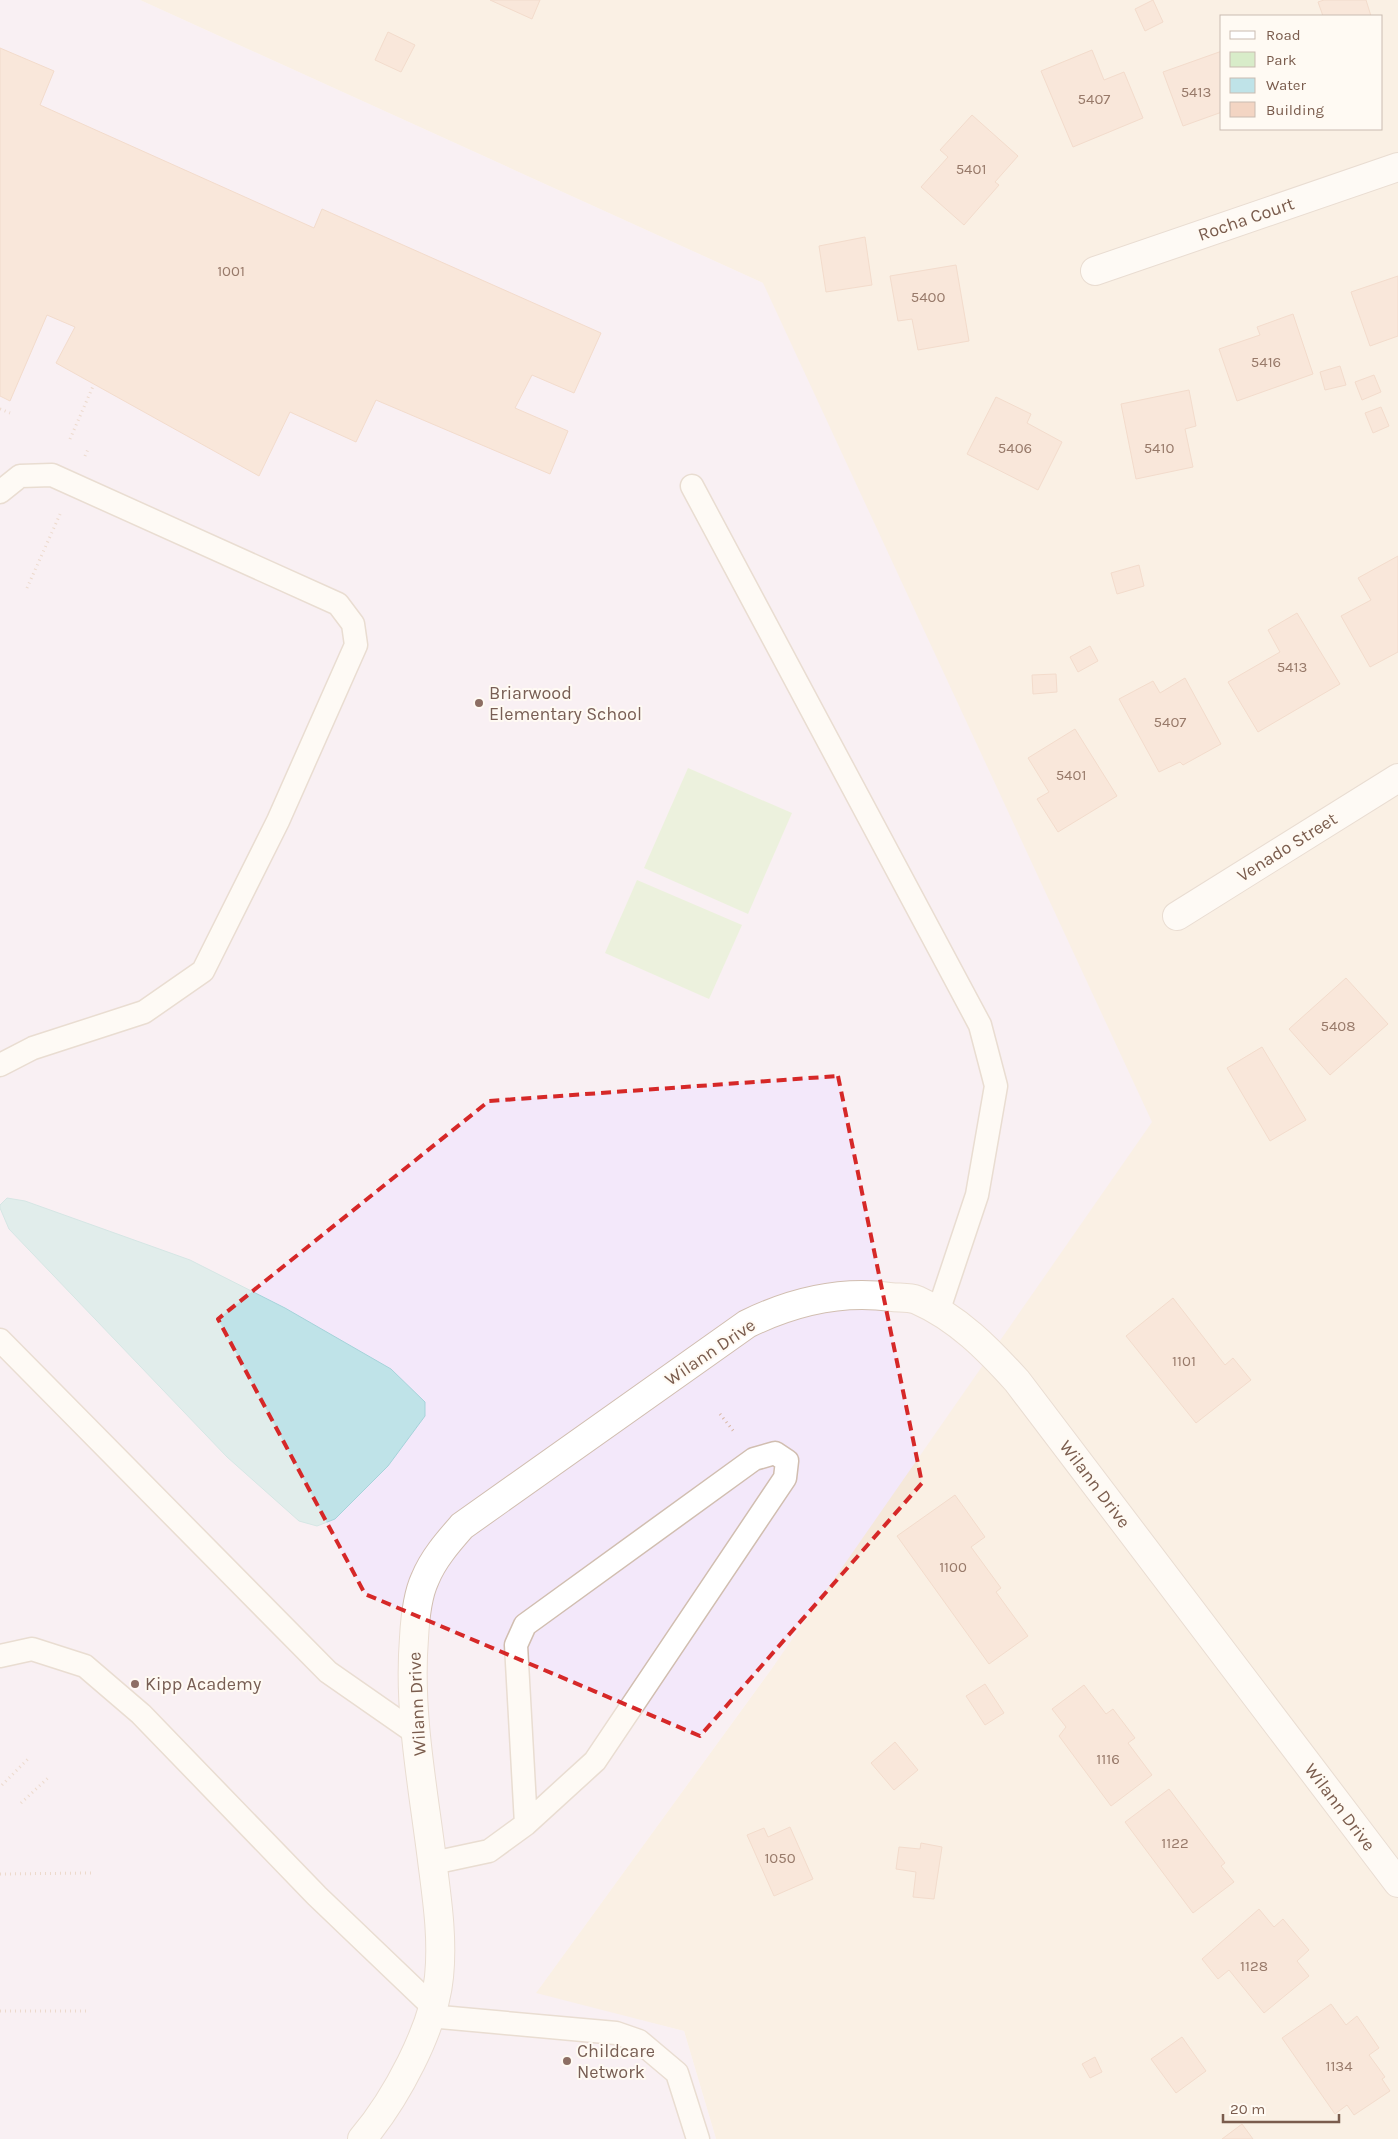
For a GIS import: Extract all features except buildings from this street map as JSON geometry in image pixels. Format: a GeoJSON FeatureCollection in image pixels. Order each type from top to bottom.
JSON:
{"type":"FeatureCollection","features":[{"type":"Feature","properties":{"kind":"street","name":"Rocha Court"},"geometry":{"type":"LineString","coordinates":[[1095,271],[1398,168]]}},
{"type":"Feature","properties":{"kind":"street","name":"Venado Street"},"geometry":{"type":"LineString","coordinates":[[1176,916],[1398,778]]}},
{"type":"Feature","properties":{"kind":"street","name":"Wilann Drive"},"geometry":{"type":"LineString","coordinates":[[362,2139],[382,2116],[403,2079],[431,2011],[439,1978],[440,1939],[433,1863],[417,1734],[412,1665],[416,1616],[424,1579],[444,1546],[462,1526],[747,1324],[773,1312],[808,1300],[869,1294],[916,1300],[955,1322],[984,1344],[1017,1381],[1398,1883]]}},
{"type":"Feature","properties":{"kind":"lane"},"geometry":{"type":"LineString","coordinates":[[0,492],[20,476],[52,475],[338,604],[353,624],[356,645],[278,821],[203,971],[144,1012],[33,1048],[0,1065]]}},
{"type":"Feature","properties":{"kind":"lane"},"geometry":{"type":"LineString","coordinates":[[692,486],[980,1025],[996,1086],[977,1195],[938,1312]]}},
{"type":"Feature","properties":{"kind":"lane"},"geometry":{"type":"LineString","coordinates":[[0,1340],[328,1672],[417,1734]]}},
{"type":"Feature","properties":{"kind":"lane"},"geometry":{"type":"LineString","coordinates":[[433,1863],[489,1851],[526,1824],[596,1761],[784,1478],[787,1461],[775,1452],[754,1459],[526,1625],[516,1645],[526,1824]]}},
{"type":"Feature","properties":{"kind":"lane"},"geometry":{"type":"LineString","coordinates":[[0,1656],[32,1649],[85,1666],[141,1714],[431,2011],[616,2033],[639,2040],[677,2073],[698,2139]]}},
{"type":"Feature","properties":{"kind":"path"},"geometry":{"type":"LineString","coordinates":[[70,439],[94,384]]}},
{"type":"Feature","properties":{"kind":"path"},"geometry":{"type":"LineString","coordinates":[[0,409],[10,414]]}},
{"type":"Feature","properties":{"kind":"path"},"geometry":{"type":"LineString","coordinates":[[27,588],[89,447]]}},
{"type":"Feature","properties":{"kind":"path"},"geometry":{"type":"LineString","coordinates":[[2,1785],[29,1758]]}},
{"type":"Feature","properties":{"kind":"path"},"geometry":{"type":"LineString","coordinates":[[21,1803],[48,1776]]}},
{"type":"Feature","properties":{"kind":"path"},"geometry":{"type":"LineString","coordinates":[[0,1874],[91,1874]]}},
{"type":"Feature","properties":{"kind":"path"},"geometry":{"type":"LineString","coordinates":[[0,2011],[90,2011]]}},
{"type":"Feature","properties":{"kind":"highlighted area"},"geometry":{"type":"Polygon","coordinates":[[[838,1076],[922,1483],[700,1736],[365,1594],[218,1319],[489,1101],[838,1076]]]}},
{"type":"Feature","properties":{"kind":"shaded area","name":"Briarwood Elementary School"},"geometry":{"type":"Polygon","coordinates":[[[0,0],[140,0],[763,283],[1152,1122],[775,1664],[536,1993],[684,2031],[716,2139],[0,2139],[0,0]]]}},
{"type":"Feature","properties":{"kind":"shaded area"},"geometry":{"type":"Polygon","coordinates":[[[140,0],[1398,0],[1398,2139],[716,2139],[684,2031],[535,1994],[775,1664],[763,283],[140,0]]]}},
{"type":"Feature","properties":{"kind":"green space"},"geometry":{"type":"Polygon","coordinates":[[[688,768],[792,813],[748,914],[644,868],[688,768]]]}},
{"type":"Feature","properties":{"kind":"green space"},"geometry":{"type":"Polygon","coordinates":[[[637,880],[742,925],[709,999],[605,953],[637,880]]]}},
{"type":"Feature","properties":{"kind":"water"},"geometry":{"type":"Polygon","coordinates":[[[7,1198],[25,1201],[190,1260],[285,1308],[391,1369],[425,1402],[425,1416],[388,1466],[335,1519],[317,1526],[299,1521],[227,1457],[9,1229],[0,1208],[0,1205],[7,1198]]]}},
{"type":"Feature","properties":{"kind":"place","name":"Briarwood Elementary School"},"geometry":{"type":"Point","coordinates":[479,703]}},
{"type":"Feature","properties":{"kind":"place","name":"Kipp Academy"},"geometry":{"type":"Point","coordinates":[135,1684]}},
{"type":"Feature","properties":{"kind":"place","name":"Childcare Network"},"geometry":{"type":"Point","coordinates":[567,2061]}}]}
